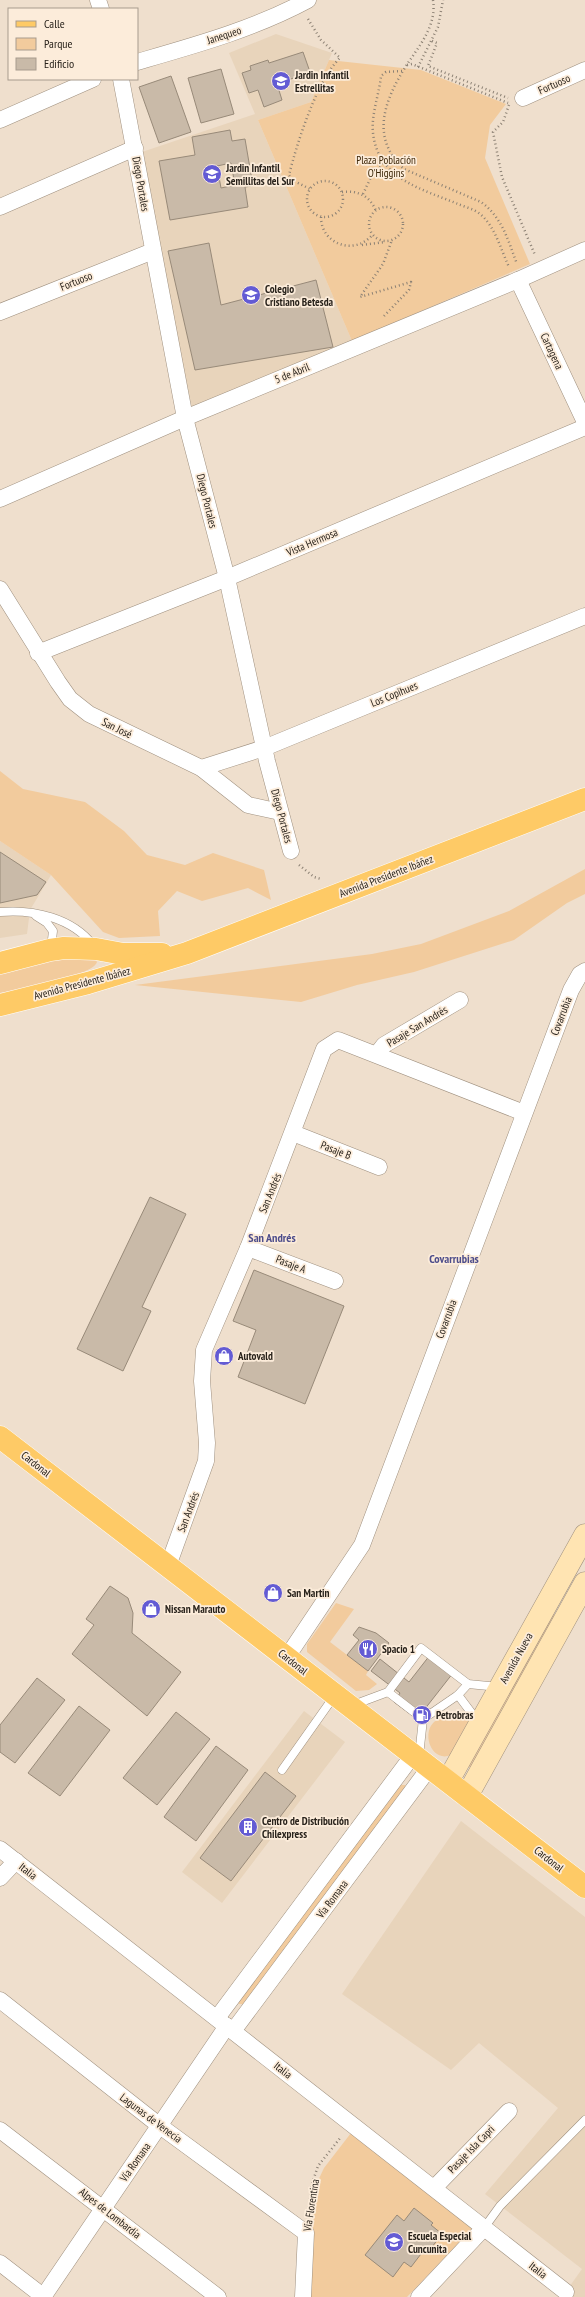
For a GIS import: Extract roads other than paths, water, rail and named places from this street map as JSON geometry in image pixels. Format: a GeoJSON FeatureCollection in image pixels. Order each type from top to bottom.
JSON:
{"type":"FeatureCollection","features":[{"type":"Feature","properties":{"kind":"main road","name":"Avenida Presidente Ibáñez"},"geometry":{"type":"LineString","coordinates":[[0,1004],[88,983],[187,953],[585,799]]}},
{"type":"Feature","properties":{"kind":"main road","name":"Avenida Presidente Ibáñez"},"geometry":{"type":"LineString","coordinates":[[0,963],[50,950],[77,948],[129,954],[187,953]]}},
{"type":"Feature","properties":{"kind":"main road"},"geometry":{"type":"LineString","coordinates":[[88,983],[101,973],[103,968],[102,958],[96,949]]}},
{"type":"Feature","properties":{"kind":"main road","name":"Cardonal"},"geometry":{"type":"LineString","coordinates":[[0,1437],[585,1887]]}},
{"type":"Feature","properties":{"kind":"street","name":"Janequeo"},"geometry":{"type":"LineString","coordinates":[[138,62],[235,33],[304,2]]}},
{"type":"Feature","properties":{"kind":"street","name":"Fortuoso"},"geometry":{"type":"LineString","coordinates":[[516,100],[585,70]]}},
{"type":"Feature","properties":{"kind":"street"},"geometry":{"type":"LineString","coordinates":[[0,120],[91,80]]}},
{"type":"Feature","properties":{"kind":"street","name":"Diego Portales"},"geometry":{"type":"LineString","coordinates":[[121,80],[185,418],[227,578],[264,748],[291,851]]}},
{"type":"Feature","properties":{"kind":"street","name":"Diego Portales"},"geometry":{"type":"LineString","coordinates":[[0,207],[135,148]]}},
{"type":"Feature","properties":{"kind":"street","name":"5 de Abril"},"geometry":{"type":"LineString","coordinates":[[0,499],[185,418],[518,280],[585,250]]}},
{"type":"Feature","properties":{"kind":"street","name":"Fortuoso"},"geometry":{"type":"LineString","coordinates":[[0,312],[153,251]]}},
{"type":"Feature","properties":{"kind":"street","name":"Cartagena"},"geometry":{"type":"LineString","coordinates":[[518,280],[585,422]]}},
{"type":"Feature","properties":{"kind":"street","name":"Vista Hermosa"},"geometry":{"type":"LineString","coordinates":[[38,653],[227,578],[585,428]]}},
{"type":"Feature","properties":{"kind":"street","name":"San José"},"geometry":{"type":"LineString","coordinates":[[0,589],[38,653],[70,699],[89,714],[201,768],[248,806],[280,812]]}},
{"type":"Feature","properties":{"kind":"street","name":"Los Copihues"},"geometry":{"type":"LineString","coordinates":[[201,768],[264,748],[585,616]]}},
{"type":"Feature","properties":{"kind":"street","name":"Covarrubia"},"geometry":{"type":"LineString","coordinates":[[287,1657],[362,1545],[571,990],[580,974],[585,971]]}},
{"type":"Feature","properties":{"kind":"street","name":"Pasaje San Andrés"},"geometry":{"type":"LineString","coordinates":[[377,1054],[384,1045],[460,1000]]}},
{"type":"Feature","properties":{"kind":"street","name":"San Andrés"},"geometry":{"type":"LineString","coordinates":[[168,1566],[206,1462],[207,1443],[202,1380],[204,1350],[248,1248],[324,1049],[338,1040],[524,1112]]}},
{"type":"Feature","properties":{"kind":"street","name":"Pasaje B"},"geometry":{"type":"LineString","coordinates":[[293,1133],[379,1167]]}},
{"type":"Feature","properties":{"kind":"street","name":"Pasaje A"},"geometry":{"type":"LineString","coordinates":[[248,1248],[335,1281]]}},
{"type":"Feature","properties":{"kind":"street","name":"Avenida Nueva"},"geometry":{"type":"LineString","coordinates":[[448,1781],[585,1535]]}},
{"type":"Feature","properties":{"kind":"street"},"geometry":{"type":"LineString","coordinates":[[467,1796],[585,1583]]}},
{"type":"Feature","properties":{"kind":"street"},"geometry":{"type":"LineString","coordinates":[[551,1597],[571,1609]]}},
{"type":"Feature","properties":{"kind":"street","name":"Vía Romana"},"geometry":{"type":"LineString","coordinates":[[43,2297],[160,2126],[225,2025],[421,1760]]}},
{"type":"Feature","properties":{"kind":"street","name":"Italia"},"geometry":{"type":"LineString","coordinates":[[0,1849],[569,2294]]}},
{"type":"Feature","properties":{"kind":"street"},"geometry":{"type":"LineString","coordinates":[[0,1878],[16,1861]]}},
{"type":"Feature","properties":{"kind":"street","name":"Lagunas de Venecia"},"geometry":{"type":"LineString","coordinates":[[0,2000],[160,2126],[306,2233]]}},
{"type":"Feature","properties":{"kind":"street","name":"Pasaje Isla Capri"},"geometry":{"type":"LineString","coordinates":[[434,2188],[509,2111]]}},
{"type":"Feature","properties":{"kind":"street","name":"Alpes de Lombardía"},"geometry":{"type":"LineString","coordinates":[[0,2130],[104,2208],[218,2297]]}},
{"type":"Feature","properties":{"kind":"street"},"geometry":{"type":"LineString","coordinates":[[419,2297],[484,2228]]}},
{"type":"Feature","properties":{"kind":"street","name":"Vía Florentina"},"geometry":{"type":"LineString","coordinates":[[302,2297],[306,2233]]}},
{"type":"Feature","properties":{"kind":"street"},"geometry":{"type":"LineString","coordinates":[[0,2263],[43,2297]]}},
{"type":"Feature","properties":{"kind":"lane"},"geometry":{"type":"LineString","coordinates":[[0,912],[32,913],[70,924],[84,934],[96,949]]}},
{"type":"Feature","properties":{"kind":"lane"},"geometry":{"type":"LineString","coordinates":[[32,913],[47,923],[52,931],[53,944],[50,950]]}},
{"type":"Feature","properties":{"kind":"lane"},"geometry":{"type":"LineString","coordinates":[[282,1770],[343,1700],[388,1692],[421,1648],[468,1684],[500,1687]]}},
{"type":"Feature","properties":{"kind":"lane"},"geometry":{"type":"LineString","coordinates":[[421,1760],[419,1746],[423,1719],[458,1695],[468,1684]]}},
{"type":"Feature","properties":{"kind":"lane"},"geometry":{"type":"LineString","coordinates":[[388,1692],[423,1719]]}},
{"type":"Feature","properties":{"kind":"lane"},"geometry":{"type":"LineString","coordinates":[[458,1695],[480,1724]]}},
{"type":"Feature","properties":{"kind":"lane"},"geometry":{"type":"LineString","coordinates":[[484,2228],[500,2206],[585,2120]]}},
{"type":"Feature","properties":{"kind":"place","name":"Jardin Infantil Estrellitas"},"geometry":{"type":"Point","coordinates":[281,81]}},
{"type":"Feature","properties":{"kind":"place","name":"Jardin Infantil Semillitas del Sur"},"geometry":{"type":"Point","coordinates":[212,174]}},
{"type":"Feature","properties":{"kind":"place","name":"Colegio Cristiano Betesda"},"geometry":{"type":"Point","coordinates":[251,295]}},
{"type":"Feature","properties":{"kind":"place","name":"Autovald"},"geometry":{"type":"Point","coordinates":[224,1356]}},
{"type":"Feature","properties":{"kind":"place","name":"San Martin"},"geometry":{"type":"Point","coordinates":[273,1593]}},
{"type":"Feature","properties":{"kind":"place","name":"Nissan Marauto"},"geometry":{"type":"Point","coordinates":[151,1609]}},
{"type":"Feature","properties":{"kind":"place","name":"Spacio 1"},"geometry":{"type":"Point","coordinates":[368,1649]}},
{"type":"Feature","properties":{"kind":"place","name":"Petrobras"},"geometry":{"type":"Point","coordinates":[422,1715]}},
{"type":"Feature","properties":{"kind":"place","name":"Centro de Distribución Chilexpress"},"geometry":{"type":"Point","coordinates":[248,1827]}},
{"type":"Feature","properties":{"kind":"place","name":"Escuela Especial Cuncunita"},"geometry":{"type":"Point","coordinates":[394,2242]}},
{"type":"Feature","properties":{"kind":"district","name":"San Andrés"},"geometry":{"type":"Point","coordinates":[272,1237]}},
{"type":"Feature","properties":{"kind":"district","name":"Covarrubias"},"geometry":{"type":"Point","coordinates":[454,1258]}},
{"type":"Feature","properties":{"kind":"park label","name":"Plaza Población O'Higgins"},"geometry":{"type":"Point","coordinates":[386,166]}}]}
